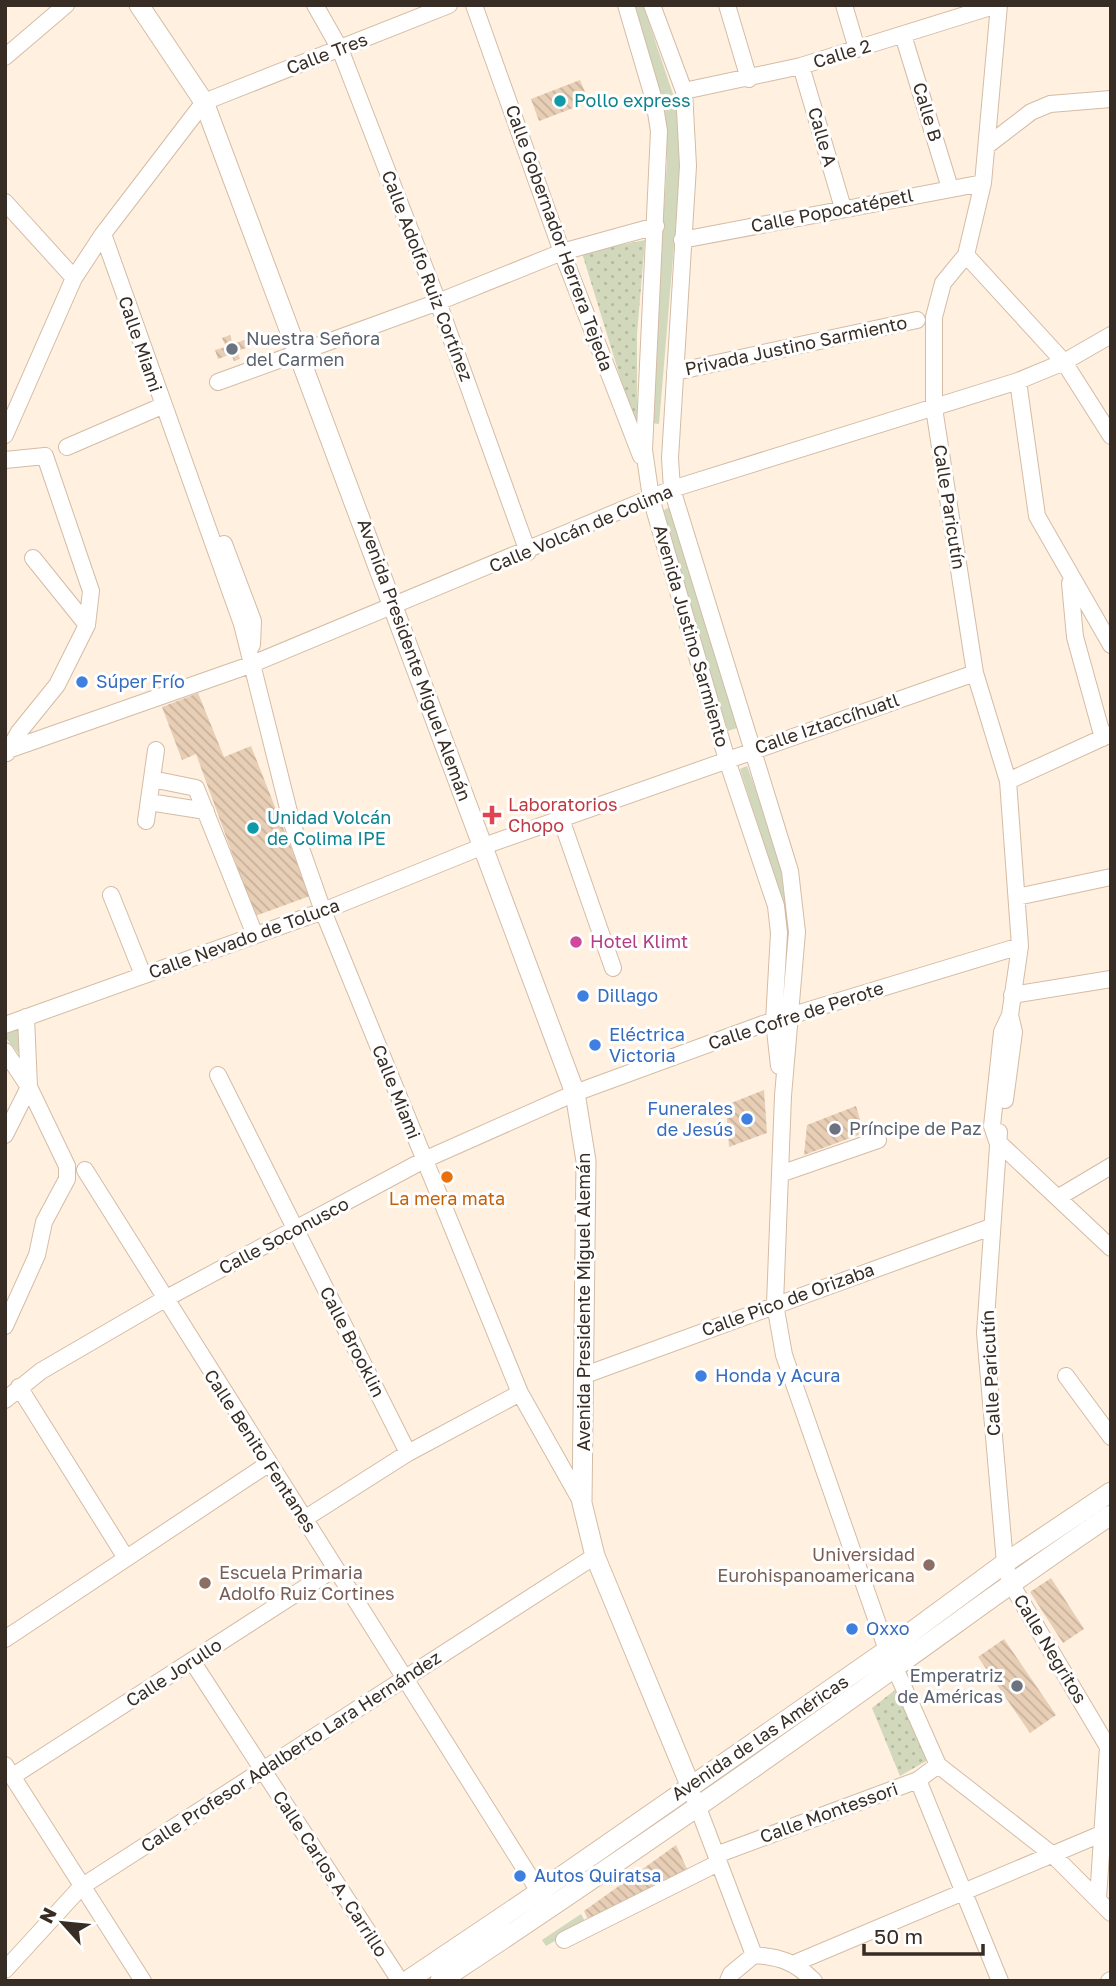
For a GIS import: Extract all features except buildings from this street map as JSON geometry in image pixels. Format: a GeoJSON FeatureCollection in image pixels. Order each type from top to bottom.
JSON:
{"type":"FeatureCollection","features":[{"type":"Feature","properties":{"kind":"main road","name":"Avenida Presidente Miguel Alemán"},"geometry":{"type":"LineString","coordinates":[[139,5],[204,102],[396,607],[481,847],[564,1056],[575,1093],[586,1161],[582,1503],[594,1556],[690,1785]]}},
{"type":"Feature","properties":{"kind":"main road","name":"Avenida de las Américas"},"geometry":{"type":"LineString","coordinates":[[407,1981],[545,1900],[696,1806],[1111,1492]]}},
{"type":"Feature","properties":{"kind":"main road","name":"Avenida de las Américas"},"geometry":{"type":"LineString","coordinates":[[1007,1572],[1111,1515]]}},
{"type":"Feature","properties":{"kind":"main road","name":"Avenida de las Américas"},"geometry":{"type":"LineString","coordinates":[[440,1981],[690,1785],[891,1659]]}},
{"type":"Feature","properties":{"kind":"street"},"geometry":{"type":"LineString","coordinates":[[5,57],[66,5]]}},
{"type":"Feature","properties":{"kind":"street","name":"Calle Adolfo Ruiz Cortínez"},"geometry":{"type":"LineString","coordinates":[[315,5],[340,49],[438,302],[528,552]]}},
{"type":"Feature","properties":{"kind":"street","name":"Calle Tres"},"geometry":{"type":"LineString","coordinates":[[204,102],[449,5]]}},
{"type":"Feature","properties":{"kind":"street","name":"Calle Gobernador Herrera Tejeda"},"geometry":{"type":"LineString","coordinates":[[474,5],[562,252],[646,471]]}},
{"type":"Feature","properties":{"kind":"street","name":"Avenida Justino Sarmiento"},"geometry":{"type":"LineString","coordinates":[[626,5],[654,100],[659,131],[644,450],[646,471],[651,498],[727,760],[776,906],[779,933],[774,1021],[783,1096]]}},
{"type":"Feature","properties":{"kind":"street","name":"Avenida Justino Sarmiento"},"geometry":{"type":"LineString","coordinates":[[652,5],[684,91],[688,166],[670,458],[673,489],[790,871],[796,903],[797,932],[783,1096],[775,1304],[784,1355],[891,1659],[938,1765]]}},
{"type":"Feature","properties":{"kind":"street"},"geometry":{"type":"LineString","coordinates":[[727,5],[749,79]]}},
{"type":"Feature","properties":{"kind":"street"},"geometry":{"type":"LineString","coordinates":[[844,5],[858,49]]}},
{"type":"Feature","properties":{"kind":"street","name":"Calle 2"},"geometry":{"type":"LineString","coordinates":[[684,91],[801,66],[903,35],[960,11],[998,5]]}},
{"type":"Feature","properties":{"kind":"street","name":"Calle Paricutín"},"geometry":{"type":"LineString","coordinates":[[998,5],[988,145],[982,183],[966,255],[943,283],[934,317],[934,408],[975,673],[1008,781],[1017,897],[1020,946],[1010,1015],[1002,1032],[992,1126],[996,1141],[985,1333],[1007,1572]]}},
{"type":"Feature","properties":{"kind":"street","name":"Calle B"},"geometry":{"type":"LineString","coordinates":[[903,35],[950,188]]}},
{"type":"Feature","properties":{"kind":"street","name":"Calle A"},"geometry":{"type":"LineString","coordinates":[[801,66],[843,208]]}},
{"type":"Feature","properties":{"kind":"street"},"geometry":{"type":"LineString","coordinates":[[988,145],[1031,111],[1050,104],[1111,99]]}},
{"type":"Feature","properties":{"kind":"street"},"geometry":{"type":"LineString","coordinates":[[5,435],[74,278],[103,234],[204,102]]}},
{"type":"Feature","properties":{"kind":"street","name":"Calle Popocatépetl"},"geometry":{"type":"LineString","coordinates":[[682,240],[982,183]]}},
{"type":"Feature","properties":{"kind":"street"},"geometry":{"type":"LineString","coordinates":[[5,202],[74,278]]}},
{"type":"Feature","properties":{"kind":"street"},"geometry":{"type":"LineString","coordinates":[[218,382],[438,302],[562,252],[656,226]]}},
{"type":"Feature","properties":{"kind":"street","name":"Calle Miami"},"geometry":{"type":"LineString","coordinates":[[103,234],[162,406],[182,453],[184,466],[242,624],[250,665],[291,820],[323,911],[520,1393],[582,1503]]}},
{"type":"Feature","properties":{"kind":"street"},"geometry":{"type":"LineString","coordinates":[[966,255],[1064,362],[1111,436]]}},
{"type":"Feature","properties":{"kind":"street","name":"Privada Justino Sarmiento"},"geometry":{"type":"LineString","coordinates":[[675,372],[917,320]]}},
{"type":"Feature","properties":{"kind":"street","name":"Calle Volcán de Colima"},"geometry":{"type":"LineString","coordinates":[[7,753],[250,665],[396,607],[673,489],[1018,381],[1064,362],[1111,335]]}},
{"type":"Feature","properties":{"kind":"street"},"geometry":{"type":"LineString","coordinates":[[1018,381],[1037,516],[1069,577],[1111,645]]}},
{"type":"Feature","properties":{"kind":"street"},"geometry":{"type":"LineString","coordinates":[[67,447],[162,406]]}},
{"type":"Feature","properties":{"kind":"street"},"geometry":{"type":"LineString","coordinates":[[5,460],[45,456],[91,591],[87,625],[57,685],[7,753]]}},
{"type":"Feature","properties":{"kind":"street"},"geometry":{"type":"LineString","coordinates":[[33,558],[87,625]]}},
{"type":"Feature","properties":{"kind":"street"},"geometry":{"type":"LineString","coordinates":[[1008,781],[1107,736],[1076,637],[1069,577]]}},
{"type":"Feature","properties":{"kind":"street","name":"Calle Iztaccíhuatl"},"geometry":{"type":"LineString","coordinates":[[481,847],[975,673]]}},
{"type":"Feature","properties":{"kind":"street"},"geometry":{"type":"LineString","coordinates":[[39,706],[54,735]]}},
{"type":"Feature","properties":{"kind":"street"},"geometry":{"type":"LineString","coordinates":[[146,821],[156,750]]}},
{"type":"Feature","properties":{"kind":"street"},"geometry":{"type":"LineString","coordinates":[[152,779],[196,788],[255,935]]}},
{"type":"Feature","properties":{"kind":"street"},"geometry":{"type":"LineString","coordinates":[[149,802],[206,811]]}},
{"type":"Feature","properties":{"kind":"street"},"geometry":{"type":"LineString","coordinates":[[561,819],[613,968]]}},
{"type":"Feature","properties":{"kind":"street","name":"Calle Nevado de Toluca"},"geometry":{"type":"LineString","coordinates":[[5,1025],[323,911],[481,847]]}},
{"type":"Feature","properties":{"kind":"street"},"geometry":{"type":"LineString","coordinates":[[1017,897],[1111,877]]}},
{"type":"Feature","properties":{"kind":"street"},"geometry":{"type":"LineString","coordinates":[[111,895],[143,975]]}},
{"type":"Feature","properties":{"kind":"street","name":"Calle Cofre de Perote"},"geometry":{"type":"LineString","coordinates":[[575,1093],[790,1015],[1020,946]]}},
{"type":"Feature","properties":{"kind":"street"},"geometry":{"type":"LineString","coordinates":[[1012,995],[1111,979]]}},
{"type":"Feature","properties":{"kind":"street"},"geometry":{"type":"LineString","coordinates":[[5,1135],[29,1087],[26,1017]]}},
{"type":"Feature","properties":{"kind":"street"},"geometry":{"type":"LineString","coordinates":[[5,1051],[29,1087],[67,1166],[67,1179],[44,1222],[37,1255],[5,1326]]}},
{"type":"Feature","properties":{"kind":"street","name":"Calle Brooklin"},"geometry":{"type":"LineString","coordinates":[[218,1075],[408,1453]]}},
{"type":"Feature","properties":{"kind":"street","name":"Calle Soconusco"},"geometry":{"type":"LineString","coordinates":[[5,1400],[41,1371],[163,1300],[424,1160],[575,1093]]}},
{"type":"Feature","properties":{"kind":"street"},"geometry":{"type":"LineString","coordinates":[[780,1174],[878,1140]]}},
{"type":"Feature","properties":{"kind":"street"},"geometry":{"type":"LineString","coordinates":[[996,1141],[1111,1248]]}},
{"type":"Feature","properties":{"kind":"street"},"geometry":{"type":"LineString","coordinates":[[1059,1197],[1111,1166]]}},
{"type":"Feature","properties":{"kind":"street","name":"Calle Benito Fentanes"},"geometry":{"type":"LineString","coordinates":[[85,1170],[163,1300],[545,1900]]}},
{"type":"Feature","properties":{"kind":"street","name":"Calle Pico de Orizaba"},"geometry":{"type":"LineString","coordinates":[[584,1375],[991,1227]]}},
{"type":"Feature","properties":{"kind":"street"},"geometry":{"type":"LineString","coordinates":[[1066,1376],[1111,1437]]}},
{"type":"Feature","properties":{"kind":"street"},"geometry":{"type":"LineString","coordinates":[[19,1387],[126,1558]]}},
{"type":"Feature","properties":{"kind":"street"},"geometry":{"type":"LineString","coordinates":[[304,1519],[408,1453],[520,1393]]}},
{"type":"Feature","properties":{"kind":"street"},"geometry":{"type":"LineString","coordinates":[[5,1639],[268,1464]]}},
{"type":"Feature","properties":{"kind":"street","name":"Calle Profesor Adalberto Lara Hernández"},"geometry":{"type":"LineString","coordinates":[[5,1970],[81,1887],[594,1556]]}},
{"type":"Feature","properties":{"kind":"street","name":"Calle Jorullo"},"geometry":{"type":"LineString","coordinates":[[9,1770],[192,1661],[334,1569]]}},
{"type":"Feature","properties":{"kind":"street","name":"Calle Negritos"},"geometry":{"type":"LineString","coordinates":[[1007,1572],[1108,1747],[1098,1899]]}},
{"type":"Feature","properties":{"kind":"street","name":"Calle Carlos A. Carrillo"},"geometry":{"type":"LineString","coordinates":[[192,1661],[400,1981]]}},
{"type":"Feature","properties":{"kind":"street"},"geometry":{"type":"LineString","coordinates":[[938,1765],[1053,1855],[1111,1913]]}},
{"type":"Feature","properties":{"kind":"street","name":"Calle Montessori"},"geometry":{"type":"LineString","coordinates":[[564,1940],[717,1859],[918,1780],[938,1765]]}},
{"type":"Feature","properties":{"kind":"street"},"geometry":{"type":"LineString","coordinates":[[9,1770],[143,1981]]}},
{"type":"Feature","properties":{"kind":"street"},"geometry":{"type":"LineString","coordinates":[[918,1780],[1000,1981]]}},
{"type":"Feature","properties":{"kind":"street"},"geometry":{"type":"LineString","coordinates":[[690,1785],[754,1955]]}},
{"type":"Feature","properties":{"kind":"street"},"geometry":{"type":"LineString","coordinates":[[795,1963],[1101,1834]]}},
{"type":"Feature","properties":{"kind":"street"},"geometry":{"type":"LineString","coordinates":[[729,1981],[731,1974],[754,1955],[776,1956],[795,1963],[814,1981]]}},
{"type":"Feature","properties":{"kind":"green space"},"geometry":{"type":"Polygon","coordinates":[[[634,5],[643,5],[677,106],[681,162],[659,424],[650,423],[667,162],[665,108],[634,5]]]}},
{"type":"Feature","properties":{"kind":"green space"},"geometry":{"type":"Polygon","coordinates":[[[645,240],[637,334],[637,432],[582,253],[645,240]]]}},
{"type":"Feature","properties":{"kind":"green space"},"geometry":{"type":"Polygon","coordinates":[[[670,507],[737,728],[728,731],[660,512],[670,507]]]}},
{"type":"Feature","properties":{"kind":"green space"},"geometry":{"type":"Polygon","coordinates":[[[747,766],[787,873],[794,909],[787,995],[783,997],[784,908],[740,769],[747,766]]]}},
{"type":"Feature","properties":{"kind":"green space"},"geometry":{"type":"Polygon","coordinates":[[[21,1026],[24,1060],[5,1037],[5,1030],[21,1026]]]}},
{"type":"Feature","properties":{"kind":"green space"},"geometry":{"type":"Polygon","coordinates":[[[895,1690],[928,1760],[900,1776],[872,1708],[895,1690]]]}},
{"type":"Feature","properties":{"kind":"green space"},"geometry":{"type":"Polygon","coordinates":[[[581,1914],[586,1923],[546,1946],[542,1940],[581,1914]]]}},
{"type":"Feature","properties":{"kind":"place","name":"Pollo express"},"geometry":{"type":"Point","coordinates":[560,101]}},
{"type":"Feature","properties":{"kind":"place","name":"Nuestra Señora del Carmen"},"geometry":{"type":"Point","coordinates":[232,349]}},
{"type":"Feature","properties":{"kind":"place","name":"Súper Frío"},"geometry":{"type":"Point","coordinates":[82,682]}},
{"type":"Feature","properties":{"kind":"place","name":"Laboratorios Chopo"},"geometry":{"type":"Point","coordinates":[492,815]}},
{"type":"Feature","properties":{"kind":"place","name":"Unidad Volcán de Colima IPE"},"geometry":{"type":"Point","coordinates":[253,828]}},
{"type":"Feature","properties":{"kind":"place","name":"Hotel Klimt"},"geometry":{"type":"Point","coordinates":[576,942]}},
{"type":"Feature","properties":{"kind":"place","name":"Dillago"},"geometry":{"type":"Point","coordinates":[583,996]}},
{"type":"Feature","properties":{"kind":"place","name":"Eléctrica Victoria"},"geometry":{"type":"Point","coordinates":[595,1045]}},
{"type":"Feature","properties":{"kind":"place","name":"Funerales de Jesús"},"geometry":{"type":"Point","coordinates":[747,1119]}},
{"type":"Feature","properties":{"kind":"place","name":"Príncipe de Paz"},"geometry":{"type":"Point","coordinates":[835,1129]}},
{"type":"Feature","properties":{"kind":"place","name":"La mera mata"},"geometry":{"type":"Point","coordinates":[447,1177]}},
{"type":"Feature","properties":{"kind":"place","name":"Honda y Acura"},"geometry":{"type":"Point","coordinates":[701,1376]}},
{"type":"Feature","properties":{"kind":"place","name":"Universidad Eurohispanoamericana"},"geometry":{"type":"Point","coordinates":[929,1565]}},
{"type":"Feature","properties":{"kind":"place","name":"Escuela Primaria Adolfo Ruiz Cortines"},"geometry":{"type":"Point","coordinates":[205,1583]}},
{"type":"Feature","properties":{"kind":"place","name":"Oxxo"},"geometry":{"type":"Point","coordinates":[852,1629]}},
{"type":"Feature","properties":{"kind":"place","name":"Emperatriz de Américas"},"geometry":{"type":"Point","coordinates":[1017,1686]}},
{"type":"Feature","properties":{"kind":"place","name":"Autos Quiratsa"},"geometry":{"type":"Point","coordinates":[520,1876]}}]}
